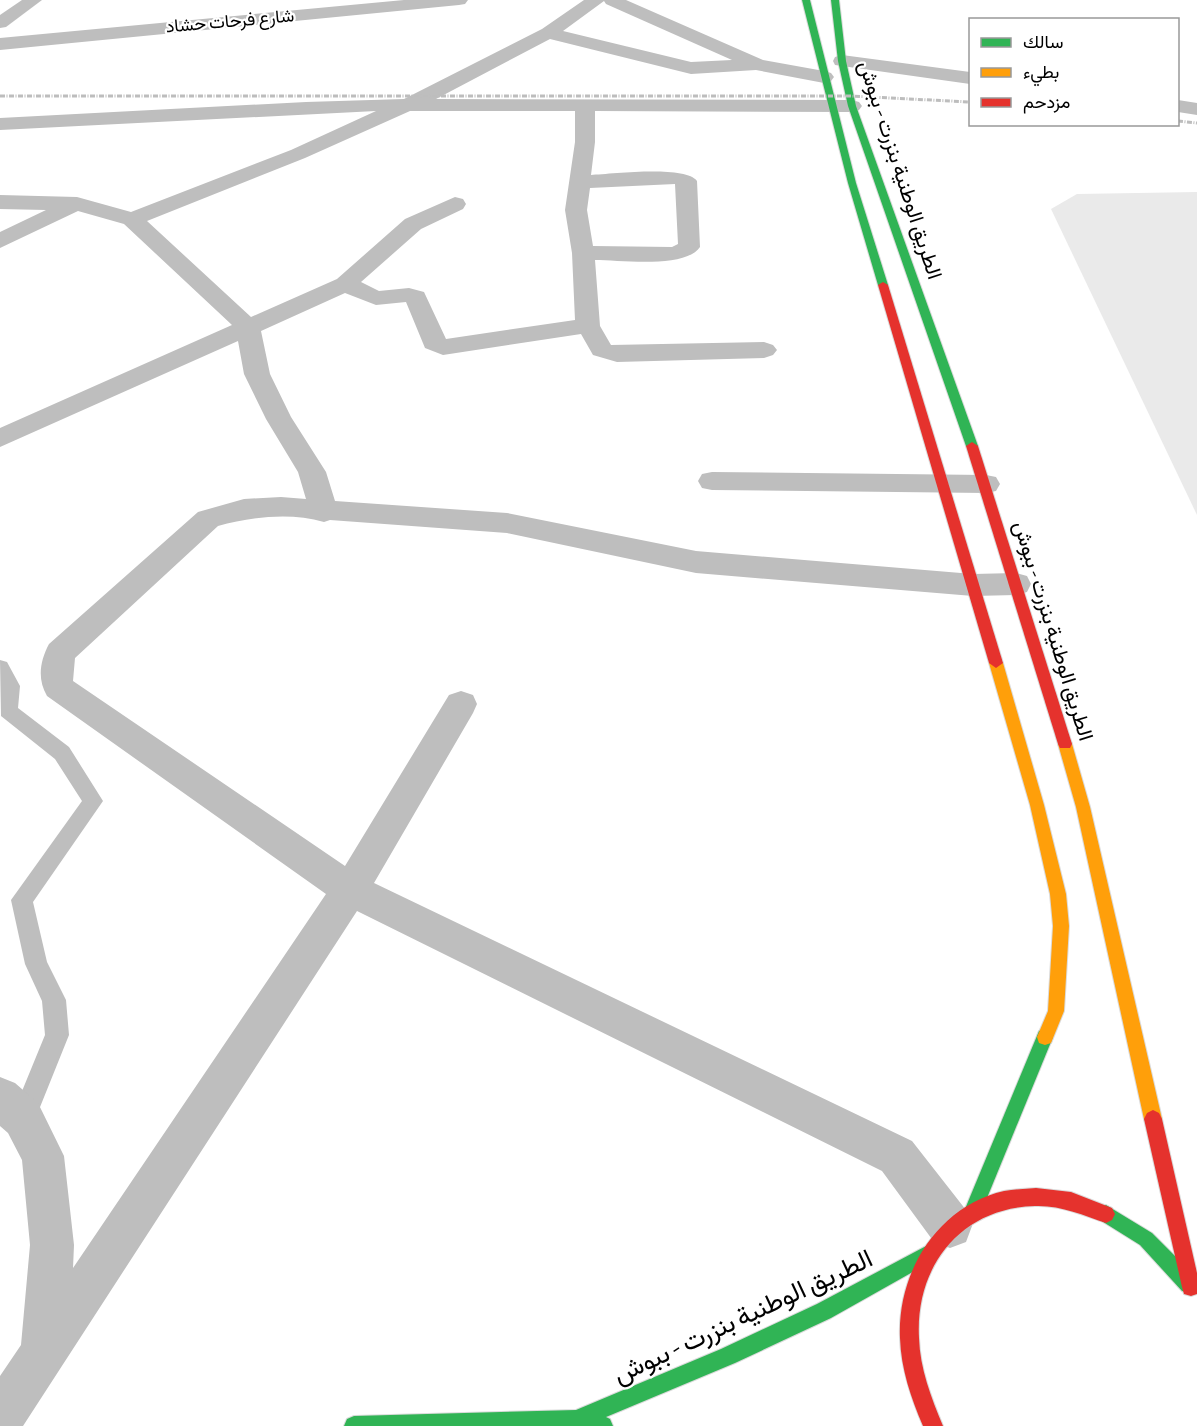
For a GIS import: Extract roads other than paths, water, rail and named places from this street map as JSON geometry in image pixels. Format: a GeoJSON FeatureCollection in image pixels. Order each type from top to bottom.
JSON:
{"type":"FeatureCollection","features":[{"type":"Feature","properties":{"kind":"main road","name":"الطريق الوطنية بنزرت - ببوش"},"geometry":{"type":"LineString","coordinates":[[576,1419],[739,1351],[824,1311],[951,1230],[1056,1011],[1061,926],[1058,894],[1037,805],[944,482],[861,212],[831,106],[806,0]]}},
{"type":"Feature","properties":{"kind":"main road","name":"الطريق الوطنية بنزرت - ببوش"},"geometry":{"type":"LineString","coordinates":[[835,0],[842,61],[852,106],[986,483],[1083,807],[1194,1292]]}},
{"type":"Feature","properties":{"kind":"main road"},"geometry":{"type":"LineString","coordinates":[[861,212],[888,209]]}},
{"type":"Feature","properties":{"kind":"main road"},"geometry":{"type":"LineString","coordinates":[[1018,742],[1066,746]]}},
{"type":"Feature","properties":{"kind":"main road"},"geometry":{"type":"LineString","coordinates":[[933,1426],[920,1400],[910,1347],[912,1296],[951,1230],[1015,1196],[1062,1198],[1108,1214],[1153,1245],[1194,1292]]}},
{"type":"Feature","properties":{"kind":"main road","name":"الطريق الوطنية بنزرت - ببوش"},"geometry":{"type":"LineString","coordinates":[[354,1426],[576,1419],[603,1426]]}},
{"type":"Feature","properties":{"kind":"street"},"geometry":{"type":"LineString","coordinates":[[0,23],[33,0]]}},
{"type":"Feature","properties":{"kind":"street","name":"شارع فرحات حشاد"},"geometry":{"type":"LineString","coordinates":[[0,44],[459,0]]}},
{"type":"Feature","properties":{"kind":"street"},"geometry":{"type":"LineString","coordinates":[[132,219],[298,154],[407,105],[548,33],[596,0]]}},
{"type":"Feature","properties":{"kind":"street"},"geometry":{"type":"LineString","coordinates":[[612,0],[758,65]]}},
{"type":"Feature","properties":{"kind":"street"},"geometry":{"type":"LineString","coordinates":[[255,2],[305,15]]}},
{"type":"Feature","properties":{"kind":"street"},"geometry":{"type":"LineString","coordinates":[[548,33],[691,68],[758,65],[824,77]]}},
{"type":"Feature","properties":{"kind":"street"},"geometry":{"type":"LineString","coordinates":[[842,61],[969,78]]}},
{"type":"Feature","properties":{"kind":"street"},"geometry":{"type":"LineString","coordinates":[[0,124],[75,122],[226,111],[407,105],[852,106]]}},
{"type":"Feature","properties":{"kind":"street"},"geometry":{"type":"LineString","coordinates":[[585,105],[585,142],[576,210],[588,326],[602,350],[617,354],[764,350]]}},
{"type":"Feature","properties":{"kind":"street"},"geometry":{"type":"LineString","coordinates":[[1179,106],[1197,109]]}},
{"type":"Feature","properties":{"kind":"street"},"geometry":{"type":"LineString","coordinates":[[579,182],[683,179],[686,181],[689,247],[676,254],[582,253]]}},
{"type":"Feature","properties":{"kind":"street"},"geometry":{"type":"LineString","coordinates":[[0,202],[77,204],[132,219],[248,327],[257,374],[279,419],[312,472],[324,512]]}},
{"type":"Feature","properties":{"kind":"street"},"geometry":{"type":"LineString","coordinates":[[0,241],[77,204]]}},
{"type":"Feature","properties":{"kind":"street"},"geometry":{"type":"LineString","coordinates":[[0,438],[345,285],[413,224],[455,204]]}},
{"type":"Feature","properties":{"kind":"street"},"geometry":{"type":"LineString","coordinates":[[345,285],[376,298],[409,295],[416,297],[434,343],[443,347],[588,326]]}},
{"type":"Feature","properties":{"kind":"street"},"geometry":{"type":"LineString","coordinates":[[712,481],[986,483]]}},
{"type":"Feature","properties":{"kind":"street"},"geometry":{"type":"LineString","coordinates":[[951,1230],[897,1156],[350,890],[58,687],[56,673],[60,653],[208,519],[244,509],[281,507],[324,512],[507,523],[696,562],[973,585],[1016,585]]}},
{"type":"Feature","properties":{"kind":"street"},"geometry":{"type":"LineString","coordinates":[[0,1418],[350,890],[461,704]]}},
{"type":"Feature","properties":{"kind":"street"},"geometry":{"type":"LineString","coordinates":[[11,1108],[43,1155],[52,1245],[44,1351]]}},
{"type":"Feature","properties":{"kind":"lane"},"geometry":{"type":"LineString","coordinates":[[0,666],[10,686],[4,714],[62,753],[93,801],[22,900],[36,964],[54,1000],[57,1035],[11,1108]]}},
{"type":"Feature","properties":{"kind":"railway"},"geometry":{"type":"LineString","coordinates":[[0,96],[850,96],[969,102]]}},
{"type":"Feature","properties":{"kind":"railway"},"geometry":{"type":"LineString","coordinates":[[1179,121],[1197,123]]}}]}
